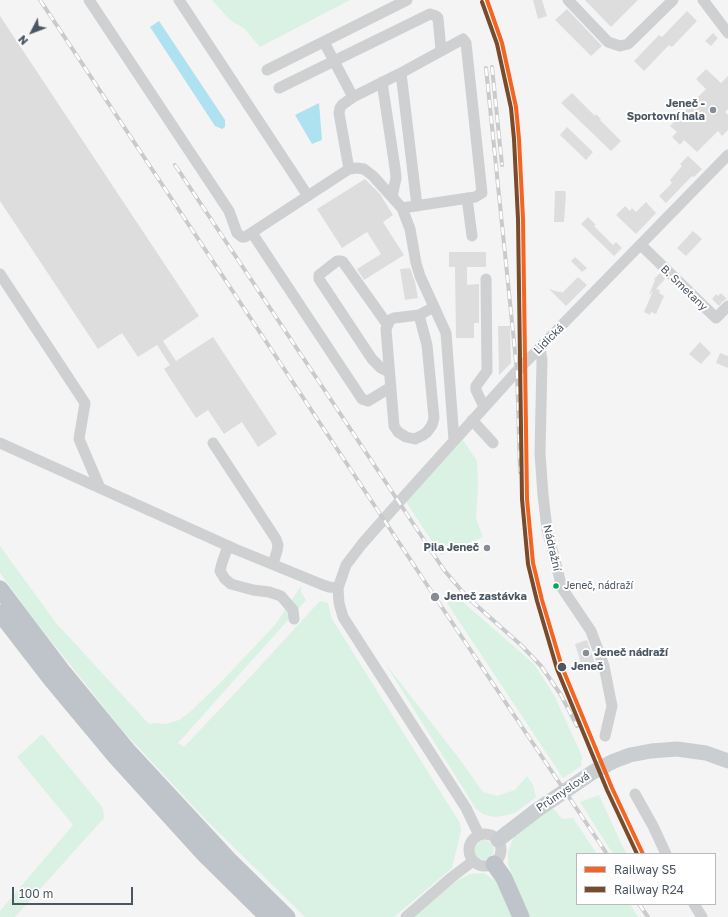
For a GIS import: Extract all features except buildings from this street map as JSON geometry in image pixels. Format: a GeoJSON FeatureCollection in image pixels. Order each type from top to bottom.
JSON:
{"type":"FeatureCollection","features":[{"type":"Feature","properties":{"kind":"highway"},"geometry":{"type":"LineString","coordinates":[[0,589],[62,671],[127,750],[229,860],[287,917]]}},
{"type":"Feature","properties":{"kind":"highway"},"geometry":{"type":"LineString","coordinates":[[0,613],[51,679],[116,757],[205,855],[268,917]]}},
{"type":"Feature","properties":{"kind":"highway"},"geometry":{"type":"LineString","coordinates":[[494,864],[504,878],[521,917]]}},
{"type":"Feature","properties":{"kind":"main road","name":"Průmyslová"},"geometry":{"type":"LineString","coordinates":[[498,840],[537,810],[593,772],[614,761],[630,755],[651,751],[677,749],[706,754],[728,761]]}},
{"type":"Feature","properties":{"kind":"street"},"geometry":{"type":"LineString","coordinates":[[179,0],[308,196]]}},
{"type":"Feature","properties":{"kind":"street"},"geometry":{"type":"LineString","coordinates":[[267,70],[407,0]]}},
{"type":"Feature","properties":{"kind":"street"},"geometry":{"type":"LineString","coordinates":[[568,0],[608,42],[620,46],[628,44],[673,0]]}},
{"type":"Feature","properties":{"kind":"street"},"geometry":{"type":"LineString","coordinates":[[703,0],[728,33]]}},
{"type":"Feature","properties":{"kind":"street"},"geometry":{"type":"LineString","coordinates":[[93,1],[229,211],[237,233],[242,237],[252,233],[349,169],[364,169],[373,176],[402,208],[410,229],[416,263],[420,276],[446,332],[454,440]]}},
{"type":"Feature","properties":{"kind":"street"},"geometry":{"type":"LineString","coordinates":[[279,88],[430,14],[438,18],[441,50]]}},
{"type":"Feature","properties":{"kind":"street"},"geometry":{"type":"LineString","coordinates":[[349,169],[339,112],[342,105],[353,97],[401,73],[460,39],[463,39],[466,43],[482,190],[480,195],[467,198],[402,208]]}},
{"type":"Feature","properties":{"kind":"street"},"geometry":{"type":"LineString","coordinates":[[324,42],[353,97]]}},
{"type":"Feature","properties":{"kind":"street"},"geometry":{"type":"LineString","coordinates":[[401,73],[417,206]]}},
{"type":"Feature","properties":{"kind":"street"},"geometry":{"type":"LineString","coordinates":[[382,82],[395,168],[396,183],[392,197]]}},
{"type":"Feature","properties":{"kind":"street","name":"Lidická"},"geometry":{"type":"LineString","coordinates":[[338,588],[346,565],[358,549],[484,406],[728,155]]}},
{"type":"Feature","properties":{"kind":"street"},"geometry":{"type":"LineString","coordinates":[[467,198],[472,236]]}},
{"type":"Feature","properties":{"kind":"street"},"geometry":{"type":"LineString","coordinates":[[252,233],[362,399],[368,401],[391,387]]}},
{"type":"Feature","properties":{"kind":"street","name":"B. Smetany"},"geometry":{"type":"LineString","coordinates":[[641,246],[716,318],[728,306]]}},
{"type":"Feature","properties":{"kind":"street"},"geometry":{"type":"LineString","coordinates":[[387,324],[343,262],[337,261],[319,275],[319,279],[372,359],[381,368],[389,372]]}},
{"type":"Feature","properties":{"kind":"street"},"geometry":{"type":"LineString","coordinates":[[0,274],[85,403],[79,440],[100,488]]}},
{"type":"Feature","properties":{"kind":"street"},"geometry":{"type":"LineString","coordinates":[[484,406],[476,390],[476,386],[487,371],[486,279]]}},
{"type":"Feature","properties":{"kind":"street"},"geometry":{"type":"LineString","coordinates":[[419,315],[427,345],[434,418],[432,425],[423,436],[415,439],[406,437],[398,432],[394,426],[386,329],[387,324],[394,318],[419,315],[434,308]]}},
{"type":"Feature","properties":{"kind":"street","name":"Nádražní"},"geometry":{"type":"LineString","coordinates":[[540,348],[542,360],[540,452],[543,495],[549,540],[557,570],[562,598],[592,633],[604,666],[612,706],[605,736]]}},
{"type":"Feature","properties":{"kind":"street"},"geometry":{"type":"LineString","coordinates":[[472,420],[493,443]]}},
{"type":"Feature","properties":{"kind":"street"},"geometry":{"type":"LineString","coordinates":[[0,443],[228,546],[329,588],[338,588],[339,603],[343,617],[466,808],[479,835]]}},
{"type":"Feature","properties":{"kind":"street"},"geometry":{"type":"LineString","coordinates":[[213,444],[276,539],[278,545],[273,564]]}},
{"type":"Feature","properties":{"kind":"street"},"geometry":{"type":"LineString","coordinates":[[228,546],[220,571],[225,579],[231,584],[281,596],[293,610],[294,619]]}},
{"type":"Feature","properties":{"kind":"street"},"geometry":{"type":"LineString","coordinates":[[635,794],[653,826],[666,853]]}},
{"type":"Feature","properties":{"kind":"street"},"geometry":{"type":"LineString","coordinates":[[483,834],[491,835],[498,840],[501,851],[499,858],[494,864],[481,866],[473,861],[469,853],[469,844],[475,837],[483,834]]}},
{"type":"Feature","properties":{"kind":"street"},"geometry":{"type":"LineString","coordinates":[[406,917],[473,861]]}},
{"type":"Feature","properties":{"kind":"street"},"geometry":{"type":"LineString","coordinates":[[695,905],[702,917]]}},
{"type":"Feature","properties":{"kind":"green space"},"geometry":{"type":"Polygon","coordinates":[[[212,0],[350,0],[260,47],[244,28],[230,20],[212,0]]]}},
{"type":"Feature","properties":{"kind":"green space"},"geometry":{"type":"Polygon","coordinates":[[[463,440],[477,461],[478,486],[476,518],[483,537],[441,555],[406,502],[463,440]]]}},
{"type":"Feature","properties":{"kind":"green space"},"geometry":{"type":"Polygon","coordinates":[[[0,546],[56,623],[149,724],[166,724],[179,720],[190,712],[275,625],[301,586],[301,592],[306,600],[178,743],[184,747],[320,601],[328,603],[332,619],[460,823],[461,831],[452,868],[394,917],[305,917],[206,820],[123,731],[36,622],[0,573],[0,546]]]}},
{"type":"Feature","properties":{"kind":"green space"},"geometry":{"type":"Polygon","coordinates":[[[456,596],[534,664],[554,695],[582,756],[581,766],[563,778],[447,603],[456,596]]]}},
{"type":"Feature","properties":{"kind":"green space"},"geometry":{"type":"Polygon","coordinates":[[[385,663],[461,761],[483,792],[497,796],[515,790],[527,776],[533,785],[536,797],[515,813],[503,816],[494,817],[483,814],[476,809],[385,663]]]}},
{"type":"Feature","properties":{"kind":"green space"},"geometry":{"type":"Polygon","coordinates":[[[42,734],[103,808],[104,818],[15,917],[0,917],[0,911],[73,825],[17,757],[42,734]]]}},
{"type":"Feature","properties":{"kind":"green space"},"geometry":{"type":"Polygon","coordinates":[[[599,795],[626,853],[612,853],[580,802],[599,795]]]}},
{"type":"Feature","properties":{"kind":"green space"},"geometry":{"type":"Polygon","coordinates":[[[552,807],[562,819],[573,818],[596,853],[576,853],[576,905],[631,905],[638,917],[527,917],[508,864],[508,852],[514,836],[552,807]]]}},
{"type":"Feature","properties":{"kind":"green space"},"geometry":{"type":"Polygon","coordinates":[[[484,840],[491,843],[494,850],[491,857],[484,860],[477,857],[474,850],[477,843],[484,840]]]}},
{"type":"Feature","properties":{"kind":"green space"},"geometry":{"type":"Polygon","coordinates":[[[484,873],[497,882],[513,917],[414,917],[428,903],[458,880],[470,874],[484,873]]]}},
{"type":"Feature","properties":{"kind":"water"},"geometry":{"type":"Polygon","coordinates":[[[159,21],[225,120],[225,127],[222,129],[215,126],[150,27],[159,21]]]}},
{"type":"Feature","properties":{"kind":"water"},"geometry":{"type":"Polygon","coordinates":[[[319,103],[322,140],[312,144],[295,115],[319,103]]]}},
{"type":"Feature","properties":{"kind":"railway"},"geometry":{"type":"LineString","coordinates":[[40,0],[606,853]]}},
{"type":"Feature","properties":{"kind":"railway"},"geometry":{"type":"LineString","coordinates":[[492,67],[502,165]]}},
{"type":"Feature","properties":{"kind":"railway"},"geometry":{"type":"LineString","coordinates":[[486,68],[517,371],[520,472]]}},
{"type":"Feature","properties":{"kind":"railway"},"geometry":{"type":"LineString","coordinates":[[175,165],[444,570],[467,597],[521,645],[541,666],[561,695],[577,726]]}},
{"type":"Feature","properties":{"kind":"railway"},"geometry":{"type":"LineString","coordinates":[[640,905],[648,917]]}},
{"type":"Feature","properties":{"kind":"rail line","name":"S5"},"geometry":{"type":"LineString","coordinates":[[487,0],[502,43],[516,107],[519,139],[523,219],[527,499],[533,563],[542,600],[562,667],[612,788],[643,853]]}},
{"type":"Feature","properties":{"kind":"rail line","name":"R24"},"geometry":{"type":"LineString","coordinates":[[482,2],[497,44],[511,108],[514,139],[518,219],[522,499],[528,564],[557,669],[607,790],[637,853]]}},
{"type":"Feature","properties":{"kind":"place","name":"Jeneč - Sportovní hala"},"geometry":{"type":"Point","coordinates":[713,110]}},
{"type":"Feature","properties":{"kind":"place","name":"Pila Jeneč"},"geometry":{"type":"Point","coordinates":[487,548]}},
{"type":"Feature","properties":{"kind":"place","name":"Jeneč, nádraží"},"geometry":{"type":"Point","coordinates":[556,586]}},
{"type":"Feature","properties":{"kind":"place","name":"Jeneč zastávka"},"geometry":{"type":"Point","coordinates":[435,597]}},
{"type":"Feature","properties":{"kind":"place","name":"Jeneč nádraží"},"geometry":{"type":"Point","coordinates":[586,653]}},
{"type":"Feature","properties":{"kind":"place","name":"Jeneč"},"geometry":{"type":"Point","coordinates":[562,667]}}]}
